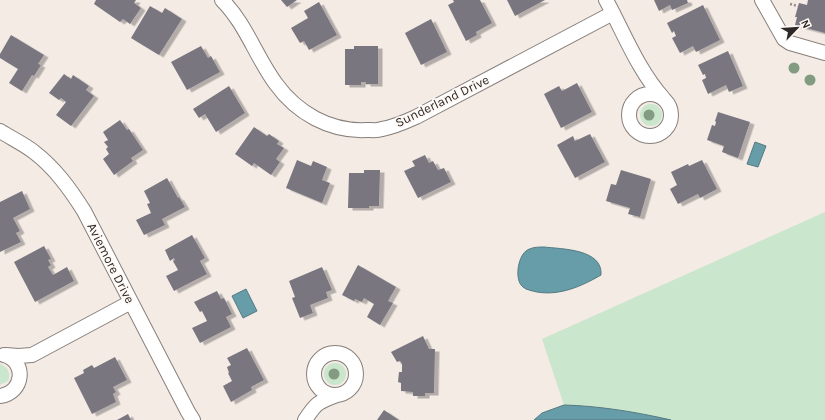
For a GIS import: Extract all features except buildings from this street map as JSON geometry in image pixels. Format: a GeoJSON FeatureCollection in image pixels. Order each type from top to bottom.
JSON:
{"type":"FeatureCollection","features":[{"type":"Feature","properties":{"kind":"street","name":"Sunderland Drive"},"geometry":{"type":"LineString","coordinates":[[222,0],[245,30],[275,83],[286,98],[302,112],[320,122],[339,128],[359,131],[380,130],[416,117],[613,13]]}},
{"type":"Feature","properties":{"kind":"street"},"geometry":{"type":"LineString","coordinates":[[606,0],[653,87],[670,107],[671,114],[668,127],[657,135],[643,135],[637,132],[632,126],[630,120],[629,113],[631,106],[640,87],[639,63]]}},
{"type":"Feature","properties":{"kind":"street"},"geometry":{"type":"LineString","coordinates":[[765,3],[784,38],[790,43],[825,53]]}},
{"type":"Feature","properties":{"kind":"street"},"geometry":{"type":"LineString","coordinates":[[635,100],[640,96],[654,94],[666,101]]}},
{"type":"Feature","properties":{"kind":"street","name":"Aviemore Drive"},"geometry":{"type":"LineString","coordinates":[[0,131],[34,152],[53,168],[70,189],[84,211],[193,420]]}},
{"type":"Feature","properties":{"kind":"street"},"geometry":{"type":"LineString","coordinates":[[3,355],[32,355],[131,302]]}},
{"type":"Feature","properties":{"kind":"street"},"geometry":{"type":"LineString","coordinates":[[306,420],[315,405],[316,394],[314,374],[318,361],[330,354],[336,353],[343,355],[349,359],[356,371],[356,378],[353,384],[349,390],[325,399],[315,405]]}},
{"type":"Feature","properties":{"kind":"street"},"geometry":{"type":"LineString","coordinates":[[3,355],[12,359],[16,364],[20,377]]}},
{"type":"Feature","properties":{"kind":"street"},"geometry":{"type":"LineString","coordinates":[[0,396],[8,394],[14,390],[18,384],[24,366],[32,355]]}},
{"type":"Feature","properties":{"kind":"street"},"geometry":{"type":"LineString","coordinates":[[315,381],[318,387],[324,392],[330,395],[337,395]]}},
{"type":"Feature","properties":{"kind":"path"},"geometry":{"type":"LineString","coordinates":[[790,4],[798,6]]}},
{"type":"Feature","properties":{"kind":"green space"},"geometry":{"type":"Polygon","coordinates":[[[651,104],[659,107],[662,115],[659,123],[651,126],[643,123],[640,115],[643,107],[651,104]]]}},
{"type":"Feature","properties":{"kind":"green space"},"geometry":{"type":"Polygon","coordinates":[[[825,212],[825,420],[671,420],[618,410],[564,405],[542,339],[825,212]]]}},
{"type":"Feature","properties":{"kind":"green space"},"geometry":{"type":"Polygon","coordinates":[[[335,363],[343,366],[346,374],[343,382],[335,385],[327,382],[324,374],[327,366],[335,363]]]}},
{"type":"Feature","properties":{"kind":"green space"},"geometry":{"type":"Polygon","coordinates":[[[0,364],[7,369],[9,375],[8,381],[0,385],[0,364]]]}},
{"type":"Feature","properties":{"kind":"water"},"geometry":{"type":"Polygon","coordinates":[[[755,142],[766,146],[758,167],[747,164],[755,142]]]}},
{"type":"Feature","properties":{"kind":"water"},"geometry":{"type":"Polygon","coordinates":[[[544,247],[570,250],[589,255],[600,266],[601,275],[586,283],[554,293],[537,292],[526,289],[520,284],[518,274],[521,258],[528,250],[544,247]]]}},
{"type":"Feature","properties":{"kind":"water"},"geometry":{"type":"Polygon","coordinates":[[[246,289],[257,311],[243,318],[232,296],[246,289]]]}},
{"type":"Feature","properties":{"kind":"water"},"geometry":{"type":"Polygon","coordinates":[[[564,405],[618,410],[671,420],[534,420],[542,413],[564,405]]]}}]}
